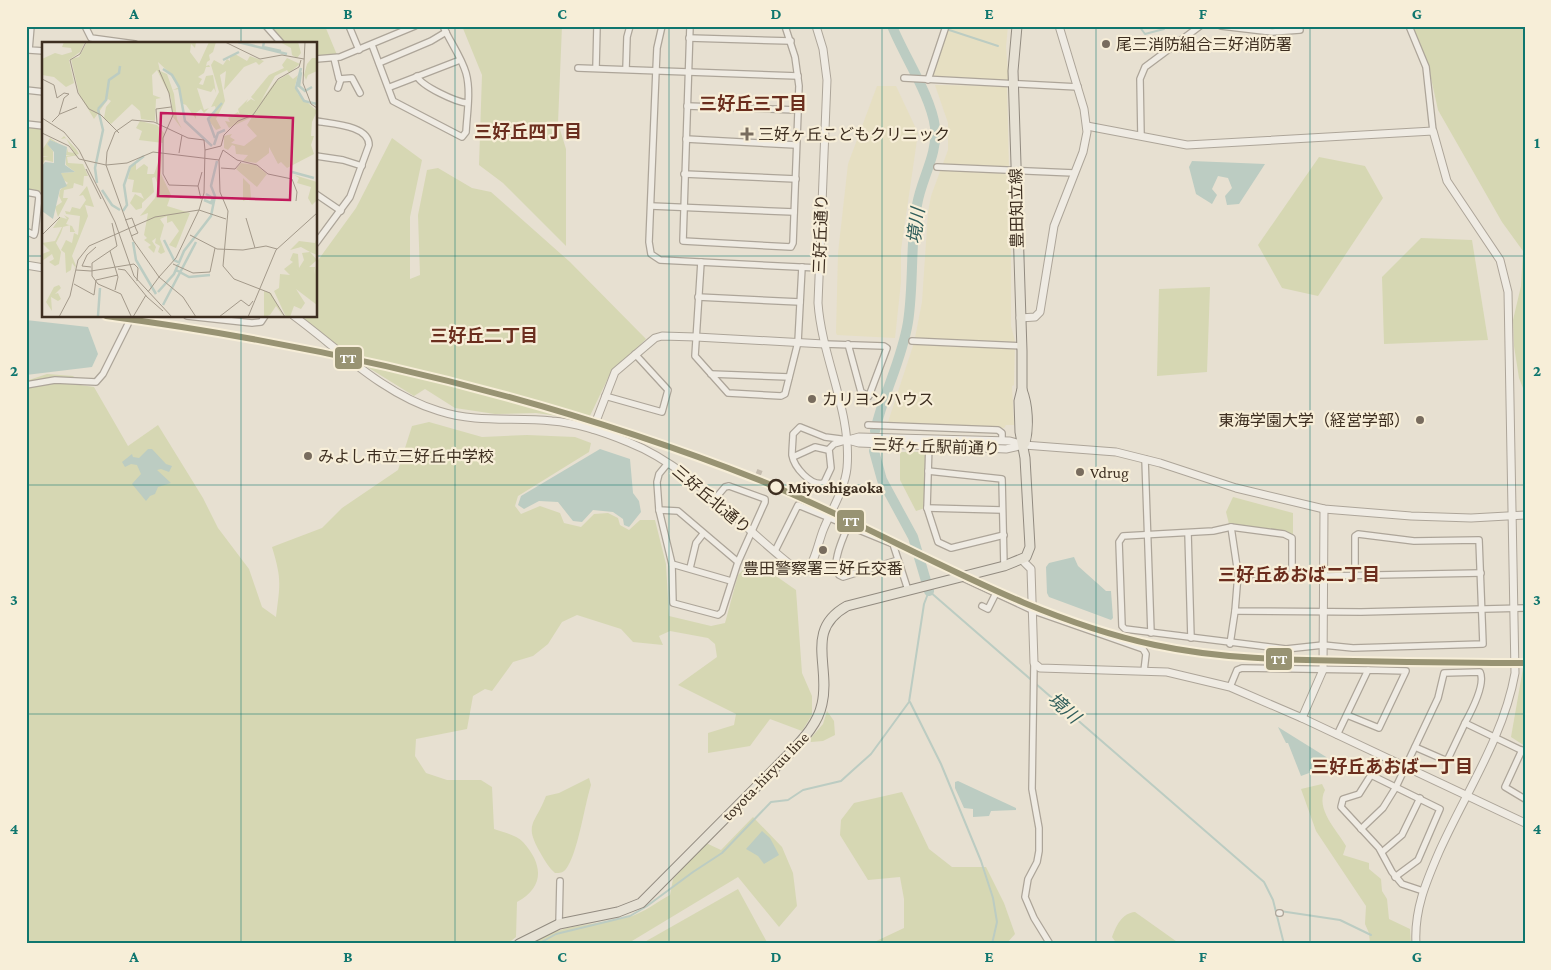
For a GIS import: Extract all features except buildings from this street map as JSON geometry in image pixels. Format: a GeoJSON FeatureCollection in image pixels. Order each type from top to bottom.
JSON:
{"type":"FeatureCollection","features":[{"type":"Feature","properties":{"kind":"main road","name":"豊田知立線"},"geometry":{"type":"LineString","coordinates":[[1017,26],[1014,84],[1015,171],[1022,389],[1026,399],[1027,429],[1024,445]]}},
{"type":"Feature","properties":{"kind":"main road"},"geometry":{"type":"LineString","coordinates":[[1022,560],[1026,557],[1030,547],[1024,445]]}},
{"type":"Feature","properties":{"kind":"main road","name":"toyota-hiryuu line"},"geometry":{"type":"LineString","coordinates":[[519,944],[558,924],[631,908],[649,896],[791,752],[812,728],[819,715],[824,696],[823,632],[835,613],[847,606],[1022,560]]}},
{"type":"Feature","properties":{"kind":"street"},"geometry":{"type":"LineString","coordinates":[[31,26],[29,50],[42,51]]}},
{"type":"Feature","properties":{"kind":"street"},"geometry":{"type":"LineString","coordinates":[[85,26],[90,41],[105,42]]}},
{"type":"Feature","properties":{"kind":"street"},"geometry":{"type":"LineString","coordinates":[[349,26],[359,50]]}},
{"type":"Feature","properties":{"kind":"street"},"geometry":{"type":"LineString","coordinates":[[318,58],[334,58],[359,50],[415,26]]}},
{"type":"Feature","properties":{"kind":"street"},"geometry":{"type":"LineString","coordinates":[[596,68],[597,26]]}},
{"type":"Feature","properties":{"kind":"street"},"geometry":{"type":"LineString","coordinates":[[626,69],[627,37],[630,26]]}},
{"type":"Feature","properties":{"kind":"street"},"geometry":{"type":"LineString","coordinates":[[662,26],[657,48],[650,250],[656,259],[819,268]]}},
{"type":"Feature","properties":{"kind":"street"},"geometry":{"type":"LineString","coordinates":[[690,26],[682,239],[686,242],[791,247],[796,179],[798,76],[791,41],[785,26]]}},
{"type":"Feature","properties":{"kind":"street","name":"三好丘通り"},"geometry":{"type":"LineString","coordinates":[[816,26],[823,49],[827,80],[818,304],[824,344],[848,440]]}},
{"type":"Feature","properties":{"kind":"street"},"geometry":{"type":"LineString","coordinates":[[926,80],[946,26]]}},
{"type":"Feature","properties":{"kind":"street"},"geometry":{"type":"LineString","coordinates":[[1020,318],[1035,317],[1040,312],[1054,226],[1085,145],[1087,126],[1078,87],[1059,26]]}},
{"type":"Feature","properties":{"kind":"street"},"geometry":{"type":"LineString","coordinates":[[1141,136],[1140,80],[1144,67],[1200,26]]}},
{"type":"Feature","properties":{"kind":"street"},"geometry":{"type":"LineString","coordinates":[[1221,26],[1272,32],[1300,30]]}},
{"type":"Feature","properties":{"kind":"street"},"geometry":{"type":"LineString","coordinates":[[1409,26],[1426,67],[1433,131],[1447,181],[1500,260],[1508,292],[1515,673],[1506,709],[1423,891],[1416,923],[1416,944]]}},
{"type":"Feature","properties":{"kind":"street"},"geometry":{"type":"LineString","coordinates":[[267,27],[280,42]]}},
{"type":"Feature","properties":{"kind":"street"},"geometry":{"type":"LineString","coordinates":[[372,45],[394,102],[432,120],[459,136],[464,136],[466,132],[467,79],[454,45],[445,29],[431,40],[380,63]]}},
{"type":"Feature","properties":{"kind":"street"},"geometry":{"type":"LineString","coordinates":[[690,38],[791,41]]}},
{"type":"Feature","properties":{"kind":"street"},"geometry":{"type":"LineString","coordinates":[[334,58],[339,79],[341,79]]}},
{"type":"Feature","properties":{"kind":"street"},"geometry":{"type":"LineString","coordinates":[[390,88],[460,60]]}},
{"type":"Feature","properties":{"kind":"street"},"geometry":{"type":"LineString","coordinates":[[578,68],[798,76]]}},
{"type":"Feature","properties":{"kind":"street"},"geometry":{"type":"LineString","coordinates":[[418,76],[424,85],[459,102],[467,103]]}},
{"type":"Feature","properties":{"kind":"street"},"geometry":{"type":"LineString","coordinates":[[341,79],[352,78],[360,93]]}},
{"type":"Feature","properties":{"kind":"street"},"geometry":{"type":"LineString","coordinates":[[338,88],[341,79]]}},
{"type":"Feature","properties":{"kind":"street"},"geometry":{"type":"LineString","coordinates":[[905,79],[1078,87]]}},
{"type":"Feature","properties":{"kind":"street"},"geometry":{"type":"LineString","coordinates":[[26,90],[42,92]]}},
{"type":"Feature","properties":{"kind":"street"},"geometry":{"type":"LineString","coordinates":[[687,106],[797,110]]}},
{"type":"Feature","properties":{"kind":"street"},"geometry":{"type":"LineString","coordinates":[[318,121],[366,134],[369,145],[354,189],[341,211],[318,239]]}},
{"type":"Feature","properties":{"kind":"street"},"geometry":{"type":"LineString","coordinates":[[26,124],[42,126]]}},
{"type":"Feature","properties":{"kind":"street"},"geometry":{"type":"LineString","coordinates":[[1087,126],[1196,144],[1433,131]]}},
{"type":"Feature","properties":{"kind":"street"},"geometry":{"type":"LineString","coordinates":[[686,139],[796,145]]}},
{"type":"Feature","properties":{"kind":"street"},"geometry":{"type":"LineString","coordinates":[[318,156],[343,160],[362,166]]}},
{"type":"Feature","properties":{"kind":"street"},"geometry":{"type":"LineString","coordinates":[[937,167],[1074,173]]}},
{"type":"Feature","properties":{"kind":"street"},"geometry":{"type":"LineString","coordinates":[[684,174],[796,179]]}},
{"type":"Feature","properties":{"kind":"street"},"geometry":{"type":"LineString","coordinates":[[26,192],[39,196],[35,232],[34,234],[26,231]]}},
{"type":"Feature","properties":{"kind":"street"},"geometry":{"type":"LineString","coordinates":[[318,195],[341,211]]}},
{"type":"Feature","properties":{"kind":"street"},"geometry":{"type":"LineString","coordinates":[[651,206],[794,212]]}},
{"type":"Feature","properties":{"kind":"street"},"geometry":{"type":"LineString","coordinates":[[700,262],[695,356],[728,393],[781,396],[785,394],[798,342],[802,267]]}},
{"type":"Feature","properties":{"kind":"street"},"geometry":{"type":"LineString","coordinates":[[26,265],[42,268]]}},
{"type":"Feature","properties":{"kind":"street"},"geometry":{"type":"LineString","coordinates":[[698,298],[800,302]]}},
{"type":"Feature","properties":{"kind":"street"},"geometry":{"type":"LineString","coordinates":[[206,318],[252,323],[261,322],[264,318]]}},
{"type":"Feature","properties":{"kind":"street","name":"三好丘北通り"},"geometry":{"type":"LineString","coordinates":[[297,318],[374,377],[407,399],[439,411],[480,419],[552,421],[592,429],[637,446],[668,463],[796,569],[807,570],[813,562],[816,547],[847,469],[848,440]]}},
{"type":"Feature","properties":{"kind":"street"},"geometry":{"type":"LineString","coordinates":[[26,386],[55,380],[96,382],[103,374],[128,324]]}},
{"type":"Feature","properties":{"kind":"street"},"geometry":{"type":"LineString","coordinates":[[592,429],[615,372],[655,338],[662,336],[696,337],[824,344],[848,344],[884,346],[887,348],[869,396],[860,391],[848,344]]}},
{"type":"Feature","properties":{"kind":"street"},"geometry":{"type":"LineString","coordinates":[[912,341],[1022,346]]}},
{"type":"Feature","properties":{"kind":"street"},"geometry":{"type":"LineString","coordinates":[[605,396],[662,412],[668,390],[636,354]]}},
{"type":"Feature","properties":{"kind":"street"},"geometry":{"type":"LineString","coordinates":[[711,374],[789,377]]}},
{"type":"Feature","properties":{"kind":"street"},"geometry":{"type":"LineString","coordinates":[[868,425],[998,430],[1002,433],[1002,441]]}},
{"type":"Feature","properties":{"kind":"street"},"geometry":{"type":"LineString","coordinates":[[828,450],[830,472],[824,483],[820,484],[809,479],[800,470],[792,457],[793,434],[800,428],[825,437],[848,440]]}},
{"type":"Feature","properties":{"kind":"street"},"geometry":{"type":"LineString","coordinates":[[828,450],[834,444],[848,440]]}},
{"type":"Feature","properties":{"kind":"street","name":"三好ヶ丘駅前通り"},"geometry":{"type":"LineString","coordinates":[[848,440],[859,443],[929,442],[1006,449],[1024,445]]}},
{"type":"Feature","properties":{"kind":"street"},"geometry":{"type":"LineString","coordinates":[[1004,535],[947,548],[938,542],[927,508],[929,442],[1002,441],[1024,445],[1116,452],[1216,482],[1324,509],[1410,516],[1471,518],[1525,515]]}},
{"type":"Feature","properties":{"kind":"street"},"geometry":{"type":"LineString","coordinates":[[792,457],[815,448],[828,450]]}},
{"type":"Feature","properties":{"kind":"street"},"geometry":{"type":"LineString","coordinates":[[1144,459],[1151,633]]}},
{"type":"Feature","properties":{"kind":"street"},"geometry":{"type":"LineString","coordinates":[[668,463],[658,478],[659,510],[672,564],[672,601],[675,605],[720,614],[738,562],[765,500],[729,486],[725,487],[714,500]]}},
{"type":"Feature","properties":{"kind":"street"},"geometry":{"type":"LineString","coordinates":[[928,471],[1001,478],[1004,566]]}},
{"type":"Feature","properties":{"kind":"street"},"geometry":{"type":"LineString","coordinates":[[774,551],[798,505],[828,518],[849,524],[892,544],[912,589]]}},
{"type":"Feature","properties":{"kind":"street"},"geometry":{"type":"LineString","coordinates":[[927,508],[1002,510]]}},
{"type":"Feature","properties":{"kind":"street"},"geometry":{"type":"LineString","coordinates":[[1302,718],[1323,670],[1324,509]]}},
{"type":"Feature","properties":{"kind":"street"},"geometry":{"type":"LineString","coordinates":[[659,510],[678,511],[738,562]]}},
{"type":"Feature","properties":{"kind":"street"},"geometry":{"type":"LineString","coordinates":[[849,524],[839,549],[836,569],[839,575],[843,576],[898,560]]}},
{"type":"Feature","properties":{"kind":"street"},"geometry":{"type":"LineString","coordinates":[[1292,575],[1292,536],[1231,527],[1123,536],[1119,542],[1122,626],[1125,630],[1230,644],[1286,649],[1323,646],[1353,648],[1480,646],[1483,642],[1482,573],[1479,540],[1414,541],[1358,534],[1355,536],[1355,575]]}},
{"type":"Feature","properties":{"kind":"street"},"geometry":{"type":"LineString","coordinates":[[1230,644],[1238,574],[1231,527]]}},
{"type":"Feature","properties":{"kind":"street"},"geometry":{"type":"LineString","coordinates":[[1188,532],[1192,638]]}},
{"type":"Feature","properties":{"kind":"street"},"geometry":{"type":"LineString","coordinates":[[690,568],[696,543],[703,534]]}},
{"type":"Feature","properties":{"kind":"street"},"geometry":{"type":"LineString","coordinates":[[1022,560],[1032,569],[1034,612],[1032,789],[1038,828],[1039,851],[1037,862],[1028,879],[1025,897],[1034,918],[1050,944]]}},
{"type":"Feature","properties":{"kind":"street"},"geometry":{"type":"LineString","coordinates":[[672,564],[731,581]]}},
{"type":"Feature","properties":{"kind":"street"},"geometry":{"type":"LineString","coordinates":[[1238,574],[1324,576],[1482,573]]}},
{"type":"Feature","properties":{"kind":"street"},"geometry":{"type":"LineString","coordinates":[[961,577],[1034,612],[1144,649],[1146,652],[1144,671]]}},
{"type":"Feature","properties":{"kind":"street"},"geometry":{"type":"LineString","coordinates":[[982,606],[988,609],[996,593]]}},
{"type":"Feature","properties":{"kind":"street"},"geometry":{"type":"LineString","coordinates":[[1235,611],[1324,612],[1525,608]]}},
{"type":"Feature","properties":{"kind":"street"},"geometry":{"type":"LineString","coordinates":[[1034,663],[1040,668],[1048,670],[1167,672],[1230,687],[1302,718],[1525,823]]}},
{"type":"Feature","properties":{"kind":"street"},"geometry":{"type":"LineString","coordinates":[[1230,687],[1239,668],[1405,670],[1406,673],[1379,728],[1347,715]]}},
{"type":"Feature","properties":{"kind":"street"},"geometry":{"type":"LineString","coordinates":[[1338,735],[1368,670]]}},
{"type":"Feature","properties":{"kind":"street"},"geometry":{"type":"LineString","coordinates":[[1361,829],[1384,808],[1396,787],[1438,698],[1444,673],[1481,674],[1477,698],[1447,760],[1416,747]]}},
{"type":"Feature","properties":{"kind":"street"},"geometry":{"type":"LineString","coordinates":[[1465,723],[1524,751],[1505,788],[1525,799]]}},
{"type":"Feature","properties":{"kind":"street"},"geometry":{"type":"LineString","coordinates":[[1395,877],[1418,860],[1440,810],[1439,807],[1371,775],[1359,794],[1341,801],[1341,807],[1382,852],[1395,877],[1402,884],[1423,891]]}},
{"type":"Feature","properties":{"kind":"street"},"geometry":{"type":"LineString","coordinates":[[1382,852],[1402,835],[1420,798]]}},
{"type":"Feature","properties":{"kind":"street"},"geometry":{"type":"LineString","coordinates":[[558,924],[560,881]]}},
{"type":"Feature","properties":{"kind":"shaded area"},"geometry":{"type":"Polygon","coordinates":[[[949,26],[1008,26],[1006,47],[1009,82],[933,78],[949,26]]]}},
{"type":"Feature","properties":{"kind":"shaded area"},"geometry":{"type":"Polygon","coordinates":[[[935,85],[1007,86],[1011,326],[1015,341],[1014,385],[1012,386],[1014,425],[1006,425],[1004,428],[888,422],[914,343],[922,302],[928,212],[931,196],[948,150],[948,123],[935,85]]]}},
{"type":"Feature","properties":{"kind":"shaded area"},"geometry":{"type":"Polygon","coordinates":[[[877,86],[896,86],[918,133],[901,250],[901,282],[895,338],[837,335],[836,333],[838,253],[848,164],[877,86]]]}},
{"type":"Feature","properties":{"kind":"shaded area"},"geometry":{"type":"Polygon","coordinates":[[[1192,161],[1265,164],[1239,204],[1227,205],[1225,196],[1232,188],[1228,178],[1218,176],[1212,189],[1217,195],[1212,204],[1196,194],[1189,167],[1192,161]]]}},
{"type":"Feature","properties":{"kind":"shaded area"},"geometry":{"type":"Polygon","coordinates":[[[26,320],[88,327],[98,354],[92,367],[26,375],[26,320]]]}},
{"type":"Feature","properties":{"kind":"shaded area"},"geometry":{"type":"Polygon","coordinates":[[[148,449],[152,449],[166,464],[172,466],[169,472],[161,469],[157,470],[171,483],[158,487],[155,494],[146,501],[132,484],[141,474],[137,465],[131,464],[125,467],[122,462],[132,454],[133,457],[139,458],[148,449]]]}},
{"type":"Feature","properties":{"kind":"shaded area"},"geometry":{"type":"Polygon","coordinates":[[[600,449],[630,459],[633,493],[639,501],[641,512],[629,527],[624,525],[623,519],[613,512],[593,510],[582,522],[573,521],[558,502],[539,501],[524,509],[518,505],[521,496],[600,449]]]}},
{"type":"Feature","properties":{"kind":"shaded area"},"geometry":{"type":"Polygon","coordinates":[[[1074,557],[1078,566],[1106,591],[1111,591],[1113,618],[1111,620],[1049,597],[1047,593],[1046,567],[1049,563],[1074,557]]]}},
{"type":"Feature","properties":{"kind":"shaded area"},"geometry":{"type":"Polygon","coordinates":[[[1278,727],[1331,760],[1331,765],[1301,776],[1288,743],[1286,743],[1278,727]]]}},
{"type":"Feature","properties":{"kind":"shaded area"},"geometry":{"type":"Polygon","coordinates":[[[958,781],[1016,808],[1016,810],[991,811],[989,816],[973,817],[973,809],[964,808],[955,788],[955,782],[958,781]]]}},
{"type":"Feature","properties":{"kind":"shaded area"},"geometry":{"type":"Polygon","coordinates":[[[762,831],[770,838],[779,855],[764,864],[758,856],[746,849],[762,831]]]}},
{"type":"Feature","properties":{"kind":"green space"},"geometry":{"type":"Polygon","coordinates":[[[271,26],[325,26],[337,55],[318,56],[318,42],[280,42],[267,30],[271,26]]]}},
{"type":"Feature","properties":{"kind":"green space"},"geometry":{"type":"Polygon","coordinates":[[[462,26],[562,26],[558,123],[566,149],[566,246],[503,183],[479,165],[482,75],[462,26]]]}},
{"type":"Feature","properties":{"kind":"green space"},"geometry":{"type":"Polygon","coordinates":[[[1408,26],[1525,26],[1525,393],[1519,378],[1514,346],[1513,320],[1521,286],[1523,251],[1502,222],[1438,110],[1429,69],[1408,26]]]}},
{"type":"Feature","properties":{"kind":"green space"},"geometry":{"type":"Polygon","coordinates":[[[27,127],[42,129],[42,192],[26,190],[27,127]]]}},
{"type":"Feature","properties":{"kind":"green space"},"geometry":{"type":"Polygon","coordinates":[[[392,138],[422,160],[410,217],[410,279],[420,275],[418,215],[427,170],[438,168],[472,188],[491,192],[570,262],[646,339],[609,376],[588,420],[536,413],[495,414],[455,408],[425,389],[414,396],[319,337],[298,318],[318,318],[318,260],[356,208],[392,138]]]}},
{"type":"Feature","properties":{"kind":"green space"},"geometry":{"type":"Polygon","coordinates":[[[1319,157],[1365,166],[1383,198],[1318,296],[1282,288],[1258,245],[1319,157]]]}},
{"type":"Feature","properties":{"kind":"green space"},"geometry":{"type":"Polygon","coordinates":[[[1421,238],[1472,240],[1488,340],[1384,344],[1382,277],[1421,238]]]}},
{"type":"Feature","properties":{"kind":"green space"},"geometry":{"type":"Polygon","coordinates":[[[1210,287],[1207,372],[1157,376],[1159,289],[1210,287]]]}},
{"type":"Feature","properties":{"kind":"green space"},"geometry":{"type":"Polygon","coordinates":[[[47,374],[73,376],[77,380],[74,384],[94,387],[128,446],[158,425],[203,498],[218,528],[249,569],[262,607],[276,617],[279,582],[272,547],[322,528],[342,508],[398,470],[412,426],[429,422],[482,437],[527,435],[575,437],[591,443],[589,452],[518,496],[515,506],[521,514],[540,506],[560,513],[564,523],[581,527],[594,514],[608,513],[618,518],[620,525],[629,530],[640,520],[655,520],[666,564],[669,616],[711,626],[725,623],[738,575],[753,560],[796,590],[802,673],[812,696],[812,715],[802,731],[770,719],[750,746],[708,753],[708,733],[734,725],[736,714],[678,685],[717,657],[715,644],[708,638],[670,631],[659,636],[663,645],[633,642],[621,629],[577,615],[562,622],[548,644],[533,656],[513,662],[492,691],[485,689],[473,696],[467,729],[416,739],[415,756],[426,773],[447,780],[481,780],[492,787],[494,829],[509,834],[523,842],[530,850],[534,859],[538,875],[536,882],[533,889],[517,902],[516,937],[507,944],[26,944],[26,381],[47,374]]]}},
{"type":"Feature","properties":{"kind":"green space"},"geometry":{"type":"Polygon","coordinates":[[[900,452],[921,452],[926,456],[925,508],[916,511],[900,480],[900,452]]]}},
{"type":"Feature","properties":{"kind":"green space"},"geometry":{"type":"Polygon","coordinates":[[[1233,497],[1293,513],[1293,536],[1230,528],[1226,512],[1233,497]]]}},
{"type":"Feature","properties":{"kind":"green space"},"geometry":{"type":"Polygon","coordinates":[[[1525,657],[1525,746],[1511,737],[1525,657]]]}},
{"type":"Feature","properties":{"kind":"green space"},"geometry":{"type":"Polygon","coordinates":[[[827,711],[834,721],[835,735],[823,741],[811,742],[810,739],[823,724],[827,711]]]}},
{"type":"Feature","properties":{"kind":"green space"},"geometry":{"type":"Polygon","coordinates":[[[589,778],[591,785],[574,852],[565,870],[555,873],[547,864],[536,844],[532,830],[533,824],[546,796],[559,793],[589,778]]]}},
{"type":"Feature","properties":{"kind":"green space"},"geometry":{"type":"Polygon","coordinates":[[[1322,784],[1325,790],[1323,805],[1325,812],[1346,846],[1343,855],[1369,863],[1369,869],[1381,879],[1382,891],[1387,899],[1389,919],[1410,929],[1411,944],[1370,944],[1369,933],[1365,924],[1366,906],[1316,831],[1301,789],[1322,784]]]}},
{"type":"Feature","properties":{"kind":"green space"},"geometry":{"type":"Polygon","coordinates":[[[902,792],[929,849],[952,867],[986,867],[1004,903],[1015,934],[1006,944],[870,944],[904,928],[904,899],[900,877],[868,880],[840,835],[841,820],[854,803],[902,792]]]}},
{"type":"Feature","properties":{"kind":"green space"},"geometry":{"type":"Polygon","coordinates":[[[753,817],[782,847],[793,873],[797,906],[779,927],[738,877],[627,944],[529,944],[553,932],[629,917],[645,910],[670,895],[673,879],[706,843],[721,850],[753,817]]]}},
{"type":"Feature","properties":{"kind":"green space"},"geometry":{"type":"Polygon","coordinates":[[[738,889],[768,944],[641,944],[738,889]]]}},
{"type":"Feature","properties":{"kind":"green space"},"geometry":{"type":"Polygon","coordinates":[[[1135,912],[1180,944],[1117,944],[1112,937],[1118,925],[1123,917],[1135,912]]]}},
{"type":"Feature","properties":{"kind":"waterway","name":"境川"},"geometry":{"type":"LineString","coordinates":[[875,431],[908,322],[913,234],[917,205],[932,157],[935,137],[935,127],[923,89],[892,26]]}},
{"type":"Feature","properties":{"kind":"waterway"},"geometry":{"type":"LineString","coordinates":[[937,26],[998,46]]}},
{"type":"Feature","properties":{"kind":"waterway"},"geometry":{"type":"LineString","coordinates":[[1139,26],[1145,34],[1164,29]]}},
{"type":"Feature","properties":{"kind":"waterway","name":"境川"},"geometry":{"type":"LineString","coordinates":[[874,451],[882,480],[913,537],[929,591]]}},
{"type":"Feature","properties":{"kind":"waterway"},"geometry":{"type":"LineString","coordinates":[[538,944],[556,934],[630,916],[722,853],[771,802],[788,800],[803,790],[841,781],[871,754],[909,702],[924,604],[929,591],[1264,882],[1273,900],[1284,944]]}},
{"type":"Feature","properties":{"kind":"waterway"},"geometry":{"type":"LineString","coordinates":[[910,702],[941,764],[981,861],[993,898],[997,922],[992,944]]}},
{"type":"Feature","properties":{"kind":"waterway"},"geometry":{"type":"LineString","coordinates":[[1280,911],[1340,920],[1371,935]]}},
{"type":"Feature","properties":{"kind":"tunnel"},"geometry":{"type":"LineString","coordinates":[[128,324],[130,318]]}},
{"type":"Feature","properties":{"kind":"tunnel"},"geometry":{"type":"LineString","coordinates":[[755,483],[760,470]]}},
{"type":"Feature","properties":{"kind":"transit line","name":"TT"},"geometry":{"type":"LineString","coordinates":[[120,318],[190,328],[355,359],[437,378],[599,424],[680,450],[759,480],[808,501],[1003,594],[1052,614],[1103,631],[1155,645],[1229,656],[1279,659],[1525,663]]}},
{"type":"Feature","properties":{"kind":"place","name":"尾三消防組合三好消防署"},"geometry":{"type":"Point","coordinates":[1106,44]}},
{"type":"Feature","properties":{"kind":"place","name":"三好ヶ丘こどもクリニック"},"geometry":{"type":"Point","coordinates":[747,134]}},
{"type":"Feature","properties":{"kind":"place","name":"カリヨンハウス"},"geometry":{"type":"Point","coordinates":[812,399]}},
{"type":"Feature","properties":{"kind":"place","name":"東海学園大学（経営学部）"},"geometry":{"type":"Point","coordinates":[1420,420]}},
{"type":"Feature","properties":{"kind":"place","name":"みよし市立三好丘中学校"},"geometry":{"type":"Point","coordinates":[308,456]}},
{"type":"Feature","properties":{"kind":"place","name":"Vdrug"},"geometry":{"type":"Point","coordinates":[1080,472]}},
{"type":"Feature","properties":{"kind":"place","name":"Miyoshigaoka"},"geometry":{"type":"Point","coordinates":[776,487]}},
{"type":"Feature","properties":{"kind":"place","name":"豊田警察署三好丘交番"},"geometry":{"type":"Point","coordinates":[823,550]}},
{"type":"Feature","properties":{"kind":"district","name":"三好丘三丁目"},"geometry":{"type":"Point","coordinates":[753,104]}},
{"type":"Feature","properties":{"kind":"district","name":"三好丘四丁目"},"geometry":{"type":"Point","coordinates":[528,132]}},
{"type":"Feature","properties":{"kind":"district","name":"三好丘二丁目"},"geometry":{"type":"Point","coordinates":[484,336]}},
{"type":"Feature","properties":{"kind":"district","name":"三好丘あおば二丁目"},"geometry":{"type":"Point","coordinates":[1299,575]}},
{"type":"Feature","properties":{"kind":"district","name":"三好丘あおば一丁目"},"geometry":{"type":"Point","coordinates":[1392,767]}}]}
